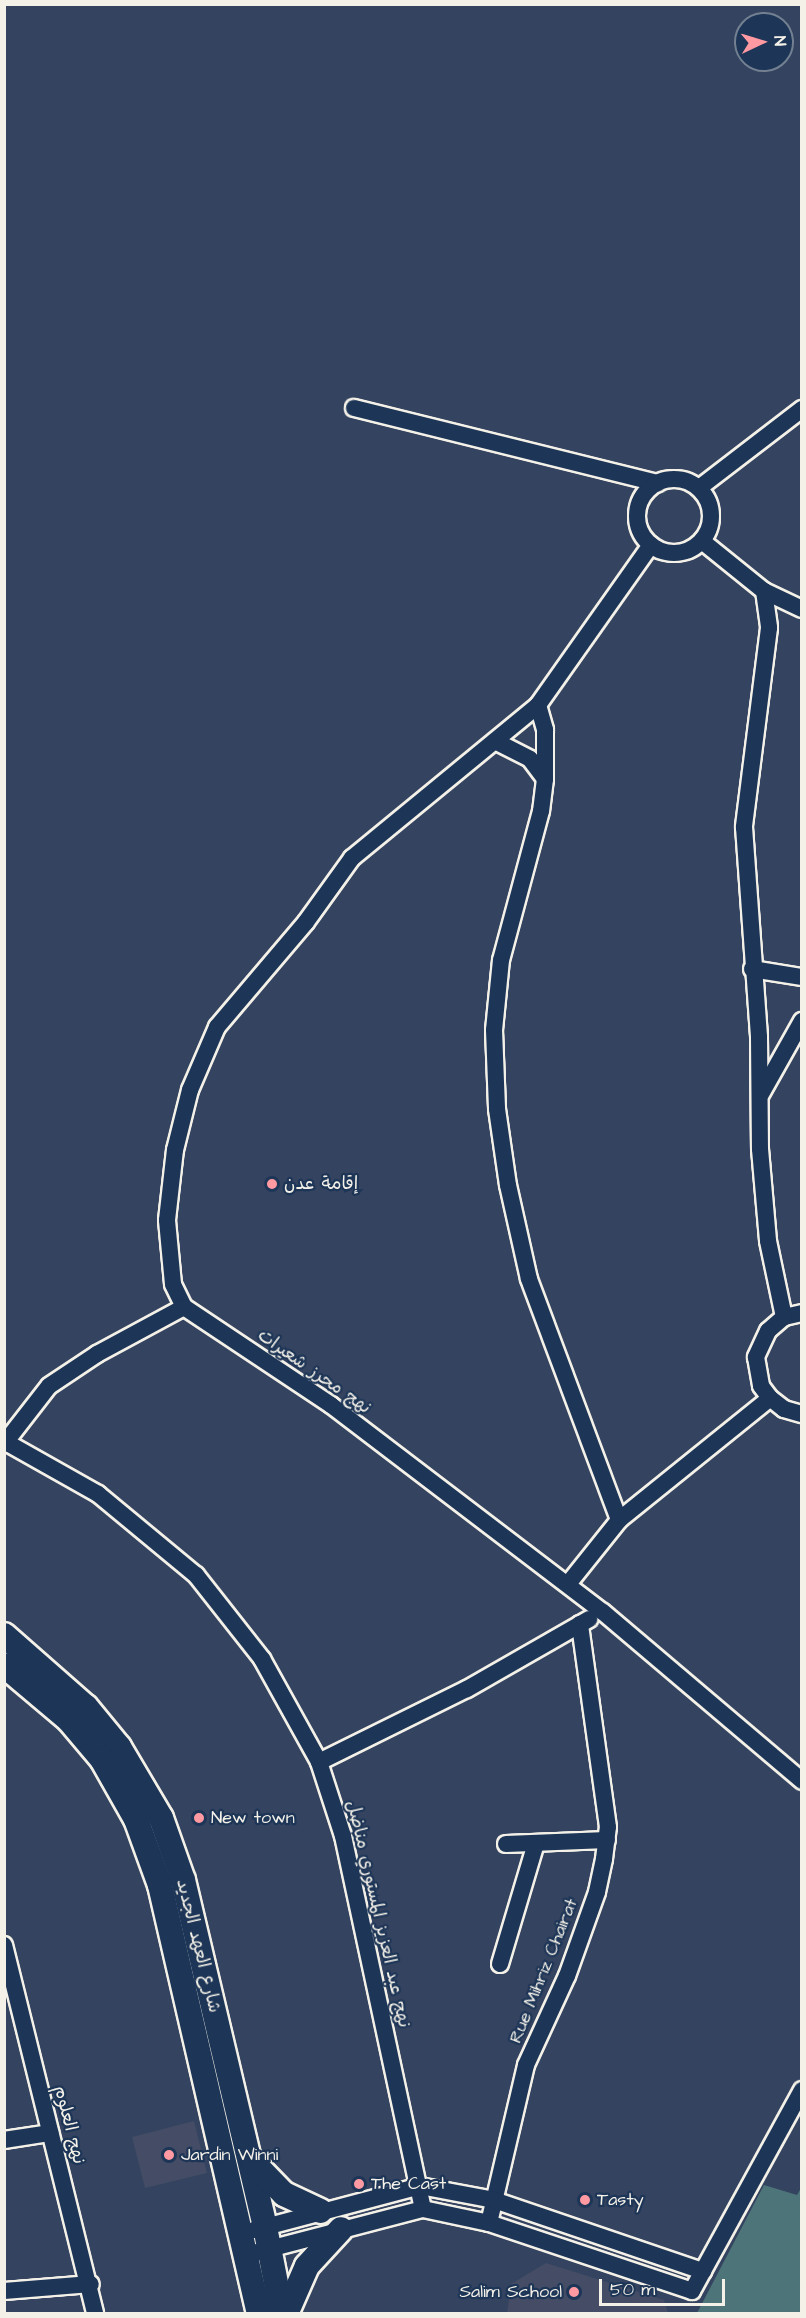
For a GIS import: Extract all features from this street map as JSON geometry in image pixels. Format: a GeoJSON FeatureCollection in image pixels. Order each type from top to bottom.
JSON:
{"type":"FeatureCollection","features":[{"type":"Feature","properties":{"kind":"main road","name":"شارع العهد الجديد"},"geometry":{"type":"LineString","coordinates":[[4,1635],[86,1707],[119,1747],[161,1818],[183,1880],[284,2313]]}},
{"type":"Feature","properties":{"kind":"main road","name":"شارع العهد الجديد"},"geometry":{"type":"LineString","coordinates":[[4,1665],[69,1720],[102,1759],[136,1819],[160,1885],[259,2313]]}},
{"type":"Feature","properties":{"kind":"main road"},"geometry":{"type":"LineString","coordinates":[[249,2157],[284,2194],[320,2211]]}},
{"type":"Feature","properties":{"kind":"main road"},"geometry":{"type":"LineString","coordinates":[[284,2313],[307,2266],[341,2229]]}},
{"type":"Feature","properties":{"kind":"street"},"geometry":{"type":"LineString","coordinates":[[354,408],[658,483],[679,480],[699,488],[711,514],[702,541],[677,553],[651,545],[642,534],[639,505],[658,483]]}},
{"type":"Feature","properties":{"kind":"street"},"geometry":{"type":"LineString","coordinates":[[699,488],[801,409]]}},
{"type":"Feature","properties":{"kind":"street"},"geometry":{"type":"LineString","coordinates":[[702,541],[764,591],[801,609]]}},
{"type":"Feature","properties":{"kind":"street"},"geometry":{"type":"LineString","coordinates":[[5,1442],[49,1386],[97,1354],[184,1307],[173,1284],[167,1220],[175,1150],[190,1090],[217,1027],[306,922],[352,858],[538,705],[651,545]]}},
{"type":"Feature","properties":{"kind":"street"},"geometry":{"type":"LineString","coordinates":[[764,591],[769,628],[744,827],[768,1241],[784,1317]]}},
{"type":"Feature","properties":{"kind":"street"},"geometry":{"type":"LineString","coordinates":[[538,705],[545,730],[545,779],[541,811],[501,960],[494,1030],[497,1109],[508,1185],[529,1279],[619,1520]]}},
{"type":"Feature","properties":{"kind":"street"},"geometry":{"type":"LineString","coordinates":[[495,741],[530,759],[545,779]]}},
{"type":"Feature","properties":{"kind":"street"},"geometry":{"type":"LineString","coordinates":[[752,969],[801,977]]}},
{"type":"Feature","properties":{"kind":"street"},"geometry":{"type":"LineString","coordinates":[[760,1096],[801,1021]]}},
{"type":"Feature","properties":{"kind":"street","name":"نهج محرز شعيرات"},"geometry":{"type":"LineString","coordinates":[[184,1307],[331,1406],[567,1584],[801,1781]]}},
{"type":"Feature","properties":{"kind":"street"},"geometry":{"type":"LineString","coordinates":[[801,1313],[784,1317],[768,1330],[756,1357],[761,1386],[770,1398],[784,1409],[801,1414]]}},
{"type":"Feature","properties":{"kind":"street"},"geometry":{"type":"LineString","coordinates":[[567,1584],[619,1520],[770,1398]]}},
{"type":"Feature","properties":{"kind":"street","name":"نهج عبد العزيز المستوري مناضل"},"geometry":{"type":"LineString","coordinates":[[5,1442],[98,1494],[196,1575],[262,1659],[319,1762],[343,1836],[420,2186],[423,2209]]}},
{"type":"Feature","properties":{"kind":"street"},"geometry":{"type":"LineString","coordinates":[[319,1762],[467,1689],[603,1612]]}},
{"type":"Feature","properties":{"kind":"street","name":"Rue Mihriz Chairat"},"geometry":{"type":"LineString","coordinates":[[489,2223],[526,2065],[579,1944],[597,1892],[607,1840],[608,1827],[580,1624]]}},
{"type":"Feature","properties":{"kind":"street"},"geometry":{"type":"LineString","coordinates":[[506,1844],[607,1840]]}},
{"type":"Feature","properties":{"kind":"street"},"geometry":{"type":"LineString","coordinates":[[500,1964],[537,1843]]}},
{"type":"Feature","properties":{"kind":"street","name":"نهج العلوم"},"geometry":{"type":"LineString","coordinates":[[4,1945],[9,1980],[91,2284],[95,2313]]}},
{"type":"Feature","properties":{"kind":"street"},"geometry":{"type":"LineString","coordinates":[[243,2244],[267,2237],[341,2229],[423,2209],[489,2223],[692,2291],[801,2090]]}},
{"type":"Feature","properties":{"kind":"street"},"geometry":{"type":"LineString","coordinates":[[4,2140],[50,2133]]}},
{"type":"Feature","properties":{"kind":"street"},"geometry":{"type":"LineString","coordinates":[[243,2244],[267,2237],[320,2211],[420,2186],[494,2200],[703,2271]]}},
{"type":"Feature","properties":{"kind":"street"},"geometry":{"type":"LineString","coordinates":[[4,2291],[91,2284]]}},
{"type":"Feature","properties":{"kind":"shaded area","name":"Jardin Winni"},"geometry":{"type":"Polygon","coordinates":[[[194,2121],[207,2173],[145,2188],[132,2137],[194,2121]]]}},
{"type":"Feature","properties":{"kind":"shaded area","name":"Salim School"},"geometry":{"type":"Polygon","coordinates":[[[546,2263],[664,2300],[668,2313],[507,2313],[511,2284],[546,2263]]]}},
{"type":"Feature","properties":{"kind":"green space"},"geometry":{"type":"Polygon","coordinates":[[[764,2185],[797,2195],[801,2188],[801,2313],[697,2313],[764,2185]]]}},
{"type":"Feature","properties":{"kind":"place","name":"إقامة عدن"},"geometry":{"type":"Point","coordinates":[272,1184]}},
{"type":"Feature","properties":{"kind":"place","name":"New town"},"geometry":{"type":"Point","coordinates":[199,1818]}},
{"type":"Feature","properties":{"kind":"place","name":"Jardin Winni"},"geometry":{"type":"Point","coordinates":[169,2155]}},
{"type":"Feature","properties":{"kind":"place","name":"The Cast"},"geometry":{"type":"Point","coordinates":[359,2184]}},
{"type":"Feature","properties":{"kind":"place","name":"Tasty"},"geometry":{"type":"Point","coordinates":[585,2200]}},
{"type":"Feature","properties":{"kind":"place","name":"Salim School"},"geometry":{"type":"Point","coordinates":[574,2292]}}]}
